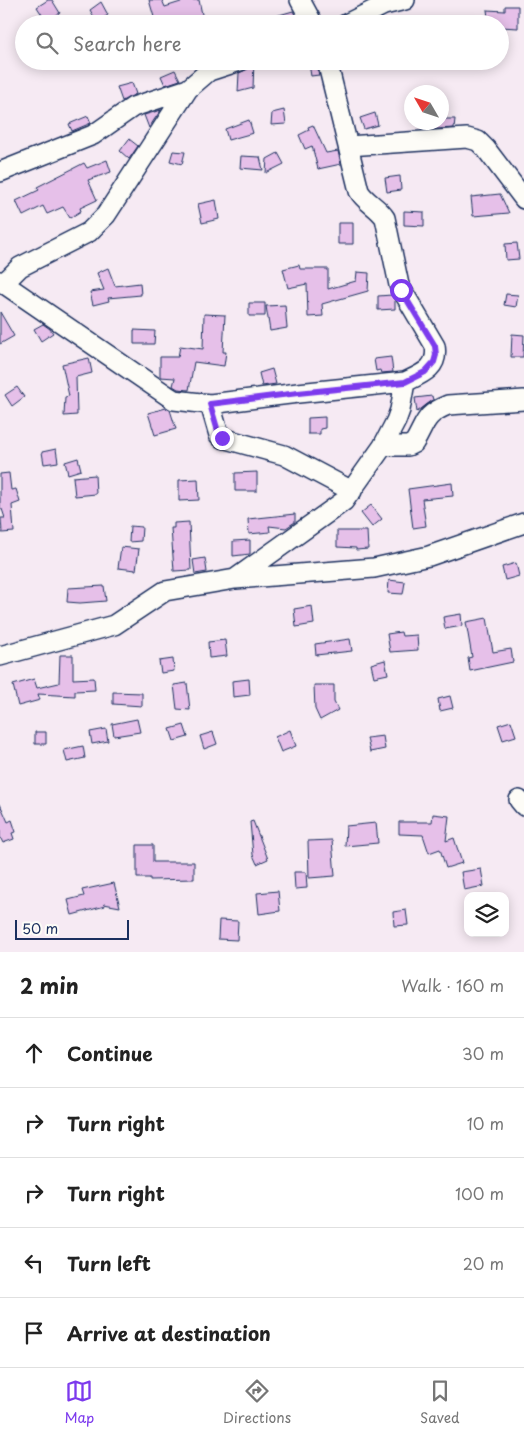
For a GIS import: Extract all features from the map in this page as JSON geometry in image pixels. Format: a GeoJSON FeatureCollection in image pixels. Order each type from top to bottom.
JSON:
{"type":"FeatureCollection","features":[{"type":"Feature","properties":{"kind":"street"},"geometry":{"type":"LineString","coordinates":[[300,0],[308,15]]}},
{"type":"Feature","properties":{"kind":"street"},"geometry":{"type":"LineString","coordinates":[[364,15],[384,5],[405,0]]}},
{"type":"Feature","properties":{"kind":"street"},"geometry":{"type":"LineString","coordinates":[[212,70],[188,88],[106,215],[89,232],[20,267],[2,282],[174,400],[210,404],[405,382],[425,372],[434,362],[436,355],[435,346],[399,285],[384,218],[380,211],[362,197],[359,191],[329,70]]}},
{"type":"Feature","properties":{"kind":"street"},"geometry":{"type":"LineString","coordinates":[[0,172],[93,135],[133,107],[188,88]]}},
{"type":"Feature","properties":{"kind":"street"},"geometry":{"type":"LineString","coordinates":[[348,146],[467,138],[478,141],[524,199]]}},
{"type":"Feature","properties":{"kind":"street"},"geometry":{"type":"LineString","coordinates":[[235,579],[338,506],[352,491],[383,446],[400,410],[405,382]]}},
{"type":"Feature","properties":{"kind":"street"},"geometry":{"type":"LineString","coordinates":[[383,446],[408,446],[414,443],[423,423],[429,416],[448,405],[524,400]]}},
{"type":"Feature","properties":{"kind":"street"},"geometry":{"type":"LineString","coordinates":[[210,404],[219,435],[222,438],[284,455],[352,491]]}},
{"type":"Feature","properties":{"kind":"street"},"geometry":{"type":"LineString","coordinates":[[0,656],[114,625],[165,591],[235,579],[374,568],[429,556],[524,523]]}},
{"type":"Feature","properties":{"kind":"building"},"geometry":{"type":"Polygon","coordinates":[[[48,0],[52,0],[60,13],[56,15],[42,15],[37,7],[48,0]]]}},
{"type":"Feature","properties":{"kind":"building"},"geometry":{"type":"Polygon","coordinates":[[[149,0],[162,0],[165,7],[187,0],[199,0],[202,15],[153,15],[149,0]]]}},
{"type":"Feature","properties":{"kind":"building"},"geometry":{"type":"Polygon","coordinates":[[[101,2],[108,15],[93,15],[90,10],[101,2]]]}},
{"type":"Feature","properties":{"kind":"building"},"geometry":{"type":"Polygon","coordinates":[[[505,6],[518,6],[518,28],[509,28],[509,15],[488,15],[487,10],[505,11],[505,6]]]}},
{"type":"Feature","properties":{"kind":"building"},"geometry":{"type":"Polygon","coordinates":[[[293,11],[295,15],[279,15],[293,11]]]}},
{"type":"Feature","properties":{"kind":"building"},"geometry":{"type":"Polygon","coordinates":[[[175,70],[180,80],[165,85],[161,76],[175,70]]]}},
{"type":"Feature","properties":{"kind":"building"},"geometry":{"type":"Polygon","coordinates":[[[246,70],[254,70],[253,88],[238,92],[239,73],[246,70]]]}},
{"type":"Feature","properties":{"kind":"building"},"geometry":{"type":"Polygon","coordinates":[[[310,70],[318,70],[319,75],[311,76],[310,70]]]}},
{"type":"Feature","properties":{"kind":"building"},"geometry":{"type":"Polygon","coordinates":[[[132,83],[136,94],[122,101],[117,87],[132,83]]]}},
{"type":"Feature","properties":{"kind":"building"},"geometry":{"type":"Polygon","coordinates":[[[161,110],[154,120],[149,128],[144,115],[161,110]]]}},
{"type":"Feature","properties":{"kind":"building"},"geometry":{"type":"Polygon","coordinates":[[[284,110],[286,124],[271,125],[272,113],[284,110]]]}},
{"type":"Feature","properties":{"kind":"building"},"geometry":{"type":"Polygon","coordinates":[[[375,113],[378,125],[364,129],[360,118],[375,113]]]}},
{"type":"Feature","properties":{"kind":"building"},"geometry":{"type":"Polygon","coordinates":[[[88,116],[91,123],[72,131],[69,124],[88,116]]]}},
{"type":"Feature","properties":{"kind":"building"},"geometry":{"type":"Polygon","coordinates":[[[449,119],[455,119],[454,128],[449,128],[449,119]]]}},
{"type":"Feature","properties":{"kind":"building"},"geometry":{"type":"Polygon","coordinates":[[[249,120],[253,133],[228,140],[225,129],[249,120]]]}},
{"type":"Feature","properties":{"kind":"building"},"geometry":{"type":"Polygon","coordinates":[[[313,125],[326,153],[338,151],[341,164],[318,169],[312,146],[305,149],[299,135],[309,130],[308,127],[313,125]]]}},
{"type":"Feature","properties":{"kind":"building"},"geometry":{"type":"Polygon","coordinates":[[[129,139],[138,146],[129,159],[120,151],[129,139]]]}},
{"type":"Feature","properties":{"kind":"building"},"geometry":{"type":"Polygon","coordinates":[[[173,151],[185,152],[182,164],[170,161],[173,151]]]}},
{"type":"Feature","properties":{"kind":"building"},"geometry":{"type":"Polygon","coordinates":[[[278,153],[284,164],[266,173],[267,159],[278,153]]]}},
{"type":"Feature","properties":{"kind":"building"},"geometry":{"type":"Polygon","coordinates":[[[241,156],[260,157],[263,170],[240,168],[241,156]]]}},
{"type":"Feature","properties":{"kind":"building"},"geometry":{"type":"Polygon","coordinates":[[[107,160],[111,172],[88,180],[97,200],[80,208],[81,211],[70,218],[63,207],[47,214],[43,206],[23,216],[16,201],[39,190],[37,187],[84,163],[87,168],[107,160]]]}},
{"type":"Feature","properties":{"kind":"building"},"geometry":{"type":"Polygon","coordinates":[[[400,176],[401,190],[387,192],[385,178],[400,176]]]}},
{"type":"Feature","properties":{"kind":"building"},"geometry":{"type":"Polygon","coordinates":[[[500,194],[509,213],[473,216],[471,197],[500,194]]]}},
{"type":"Feature","properties":{"kind":"building"},"geometry":{"type":"Polygon","coordinates":[[[216,200],[219,219],[202,223],[198,204],[216,200]]]}},
{"type":"Feature","properties":{"kind":"building"},"geometry":{"type":"Polygon","coordinates":[[[404,211],[424,212],[424,226],[404,225],[404,211]]]}},
{"type":"Feature","properties":{"kind":"building"},"geometry":{"type":"Polygon","coordinates":[[[338,223],[353,223],[353,244],[338,244],[338,223]]]}},
{"type":"Feature","properties":{"kind":"building"},"geometry":{"type":"Polygon","coordinates":[[[517,243],[519,259],[506,260],[505,244],[517,243]]]}},
{"type":"Feature","properties":{"kind":"building"},"geometry":{"type":"Polygon","coordinates":[[[299,265],[300,269],[328,269],[328,289],[356,281],[357,272],[369,273],[368,291],[322,304],[323,316],[308,317],[307,284],[288,288],[283,269],[299,265]]]}},
{"type":"Feature","properties":{"kind":"building"},"geometry":{"type":"Polygon","coordinates":[[[108,268],[115,286],[140,283],[141,295],[108,298],[109,301],[93,305],[90,292],[104,290],[97,273],[108,268]]]}},
{"type":"Feature","properties":{"kind":"building"},"geometry":{"type":"Polygon","coordinates":[[[506,294],[518,295],[516,307],[504,305],[506,294]]]}},
{"type":"Feature","properties":{"kind":"building"},"geometry":{"type":"Polygon","coordinates":[[[392,295],[395,301],[395,309],[378,310],[378,296],[392,295]]]}},
{"type":"Feature","properties":{"kind":"building"},"geometry":{"type":"Polygon","coordinates":[[[249,303],[265,303],[265,316],[249,316],[249,303]]]}},
{"type":"Feature","properties":{"kind":"building"},"geometry":{"type":"Polygon","coordinates":[[[285,305],[287,328],[270,331],[266,306],[285,305]]]}},
{"type":"Feature","properties":{"kind":"building"},"geometry":{"type":"Polygon","coordinates":[[[0,312],[14,336],[0,344],[0,312]]]}},
{"type":"Feature","properties":{"kind":"building"},"geometry":{"type":"Polygon","coordinates":[[[204,314],[225,315],[223,352],[226,352],[224,366],[194,362],[189,390],[178,389],[173,386],[175,378],[160,377],[160,357],[178,357],[180,346],[203,349],[204,314]]]}},
{"type":"Feature","properties":{"kind":"building"},"geometry":{"type":"Polygon","coordinates":[[[43,324],[53,333],[41,341],[34,329],[43,324]]]}},
{"type":"Feature","properties":{"kind":"building"},"geometry":{"type":"Polygon","coordinates":[[[134,330],[155,331],[154,344],[134,344],[134,330]]]}},
{"type":"Feature","properties":{"kind":"building"},"geometry":{"type":"Polygon","coordinates":[[[512,334],[524,335],[523,357],[511,357],[512,334]]]}},
{"type":"Feature","properties":{"kind":"building"},"geometry":{"type":"Polygon","coordinates":[[[391,357],[393,372],[381,373],[380,370],[376,371],[374,359],[391,357]]]}},
{"type":"Feature","properties":{"kind":"building"},"geometry":{"type":"Polygon","coordinates":[[[89,358],[92,373],[76,377],[77,415],[64,416],[65,397],[69,396],[62,364],[89,358]]]}},
{"type":"Feature","properties":{"kind":"building"},"geometry":{"type":"Polygon","coordinates":[[[272,369],[276,384],[262,386],[259,373],[272,369]]]}},
{"type":"Feature","properties":{"kind":"building"},"geometry":{"type":"Polygon","coordinates":[[[17,387],[24,397],[12,406],[5,395],[17,387]]]}},
{"type":"Feature","properties":{"kind":"building"},"geometry":{"type":"Polygon","coordinates":[[[432,396],[433,400],[417,412],[415,398],[432,396]]]}},
{"type":"Feature","properties":{"kind":"building"},"geometry":{"type":"Polygon","coordinates":[[[166,408],[170,410],[176,429],[155,435],[148,413],[166,408]]]}},
{"type":"Feature","properties":{"kind":"building"},"geometry":{"type":"Polygon","coordinates":[[[325,417],[325,428],[320,429],[320,434],[308,434],[308,418],[325,417]]]}},
{"type":"Feature","properties":{"kind":"building"},"geometry":{"type":"Polygon","coordinates":[[[56,449],[58,462],[44,464],[42,452],[56,449]]]}},
{"type":"Feature","properties":{"kind":"building"},"geometry":{"type":"Polygon","coordinates":[[[78,458],[81,470],[68,474],[65,462],[78,458]]]}},
{"type":"Feature","properties":{"kind":"building"},"geometry":{"type":"Polygon","coordinates":[[[257,472],[257,491],[235,491],[235,473],[257,472]]]}},
{"type":"Feature","properties":{"kind":"building"},"geometry":{"type":"Polygon","coordinates":[[[9,473],[11,490],[16,489],[20,502],[12,505],[14,532],[2,533],[1,518],[5,518],[2,509],[0,509],[0,474],[9,473]]]}},
{"type":"Feature","properties":{"kind":"building"},"geometry":{"type":"Polygon","coordinates":[[[95,475],[96,494],[75,496],[73,477],[95,475]]]}},
{"type":"Feature","properties":{"kind":"building"},"geometry":{"type":"Polygon","coordinates":[[[198,479],[199,500],[179,501],[179,480],[198,479]]]}},
{"type":"Feature","properties":{"kind":"building"},"geometry":{"type":"Polygon","coordinates":[[[452,483],[453,496],[422,499],[426,526],[413,528],[408,489],[452,483]]]}},
{"type":"Feature","properties":{"kind":"building"},"geometry":{"type":"Polygon","coordinates":[[[371,505],[382,519],[372,527],[361,513],[371,505]]]}},
{"type":"Feature","properties":{"kind":"building"},"geometry":{"type":"Polygon","coordinates":[[[295,514],[295,522],[286,528],[269,526],[270,532],[249,534],[248,519],[295,514]]]}},
{"type":"Feature","properties":{"kind":"building"},"geometry":{"type":"Polygon","coordinates":[[[189,522],[191,570],[174,571],[171,528],[174,528],[174,523],[189,522]]]}},
{"type":"Feature","properties":{"kind":"building"},"geometry":{"type":"Polygon","coordinates":[[[130,526],[142,527],[141,541],[129,542],[130,526]]]}},
{"type":"Feature","properties":{"kind":"building"},"geometry":{"type":"Polygon","coordinates":[[[337,531],[367,531],[368,549],[356,550],[356,548],[337,547],[337,531]]]}},
{"type":"Feature","properties":{"kind":"building"},"geometry":{"type":"Polygon","coordinates":[[[250,540],[250,554],[233,556],[233,541],[250,540]]]}},
{"type":"Feature","properties":{"kind":"building"},"geometry":{"type":"Polygon","coordinates":[[[121,547],[139,549],[136,570],[118,568],[121,547]]]}},
{"type":"Feature","properties":{"kind":"building"},"geometry":{"type":"Polygon","coordinates":[[[205,558],[207,572],[195,574],[193,560],[205,558]]]}},
{"type":"Feature","properties":{"kind":"building"},"geometry":{"type":"Polygon","coordinates":[[[516,563],[519,576],[505,580],[502,567],[516,563]]]}},
{"type":"Feature","properties":{"kind":"building"},"geometry":{"type":"Polygon","coordinates":[[[389,580],[405,582],[403,594],[388,593],[389,580]]]}},
{"type":"Feature","properties":{"kind":"building"},"geometry":{"type":"Polygon","coordinates":[[[104,586],[106,601],[67,602],[68,588],[104,586]]]}},
{"type":"Feature","properties":{"kind":"building"},"geometry":{"type":"Polygon","coordinates":[[[312,606],[314,624],[296,627],[294,609],[312,606]]]}},
{"type":"Feature","properties":{"kind":"building"},"geometry":{"type":"Polygon","coordinates":[[[461,614],[462,626],[445,629],[443,617],[461,614]]]}},
{"type":"Feature","properties":{"kind":"building"},"geometry":{"type":"Polygon","coordinates":[[[487,618],[493,652],[511,649],[513,662],[470,671],[468,658],[472,657],[466,622],[487,618]]]}},
{"type":"Feature","properties":{"kind":"building"},"geometry":{"type":"Polygon","coordinates":[[[401,632],[402,636],[417,635],[418,650],[390,652],[387,634],[401,632]]]}},
{"type":"Feature","properties":{"kind":"building"},"geometry":{"type":"Polygon","coordinates":[[[350,639],[352,651],[316,655],[315,644],[350,639]]]}},
{"type":"Feature","properties":{"kind":"building"},"geometry":{"type":"Polygon","coordinates":[[[225,640],[227,656],[209,658],[208,642],[225,640]]]}},
{"type":"Feature","properties":{"kind":"building"},"geometry":{"type":"Polygon","coordinates":[[[60,655],[73,655],[73,679],[94,678],[95,690],[75,691],[75,696],[38,694],[40,700],[18,706],[13,685],[34,679],[37,688],[59,683],[60,655]]]}},
{"type":"Feature","properties":{"kind":"building"},"geometry":{"type":"Polygon","coordinates":[[[173,659],[174,671],[161,673],[159,661],[173,659]]]}},
{"type":"Feature","properties":{"kind":"building"},"geometry":{"type":"Polygon","coordinates":[[[385,660],[388,674],[374,677],[371,664],[385,660]]]}},
{"type":"Feature","properties":{"kind":"building"},"geometry":{"type":"Polygon","coordinates":[[[249,679],[250,695],[233,697],[232,681],[249,679]]]}},
{"type":"Feature","properties":{"kind":"building"},"geometry":{"type":"Polygon","coordinates":[[[187,683],[190,710],[177,709],[174,685],[187,683]]]}},
{"type":"Feature","properties":{"kind":"building"},"geometry":{"type":"Polygon","coordinates":[[[314,685],[334,685],[334,702],[338,710],[320,720],[315,709],[314,685]]]}},
{"type":"Feature","properties":{"kind":"building"},"geometry":{"type":"Polygon","coordinates":[[[113,692],[142,693],[142,706],[113,704],[113,692]]]}},
{"type":"Feature","properties":{"kind":"building"},"geometry":{"type":"Polygon","coordinates":[[[450,696],[453,708],[440,711],[438,699],[450,696]]]}},
{"type":"Feature","properties":{"kind":"building"},"geometry":{"type":"Polygon","coordinates":[[[137,719],[140,732],[114,736],[112,724],[137,719]]]}},
{"type":"Feature","properties":{"kind":"building"},"geometry":{"type":"Polygon","coordinates":[[[511,721],[516,736],[503,740],[498,725],[511,721]]]}},
{"type":"Feature","properties":{"kind":"building"},"geometry":{"type":"Polygon","coordinates":[[[184,725],[188,737],[174,741],[170,729],[184,725]]]}},
{"type":"Feature","properties":{"kind":"building"},"geometry":{"type":"Polygon","coordinates":[[[106,729],[108,741],[92,744],[90,732],[106,729]]]}},
{"type":"Feature","properties":{"kind":"building"},"geometry":{"type":"Polygon","coordinates":[[[290,730],[296,746],[281,752],[275,737],[290,730]]]}},
{"type":"Feature","properties":{"kind":"building"},"geometry":{"type":"Polygon","coordinates":[[[35,732],[46,732],[46,744],[35,744],[35,732]]]}},
{"type":"Feature","properties":{"kind":"building"},"geometry":{"type":"Polygon","coordinates":[[[213,732],[217,744],[204,749],[200,736],[213,732]]]}},
{"type":"Feature","properties":{"kind":"building"},"geometry":{"type":"Polygon","coordinates":[[[383,736],[385,749],[370,752],[367,738],[383,736]]]}},
{"type":"Feature","properties":{"kind":"building"},"geometry":{"type":"Polygon","coordinates":[[[83,746],[85,758],[67,762],[64,750],[83,746]]]}},
{"type":"Feature","properties":{"kind":"building"},"geometry":{"type":"Polygon","coordinates":[[[0,804],[8,822],[12,820],[16,832],[12,833],[14,839],[3,843],[0,837],[0,804]]]}},
{"type":"Feature","properties":{"kind":"building"},"geometry":{"type":"Polygon","coordinates":[[[433,814],[449,816],[446,841],[454,838],[462,863],[446,868],[440,849],[429,853],[423,835],[399,834],[399,822],[432,822],[433,814]]]}},
{"type":"Feature","properties":{"kind":"building"},"geometry":{"type":"Polygon","coordinates":[[[253,821],[268,859],[257,864],[253,855],[250,822],[253,821]]]}},
{"type":"Feature","properties":{"kind":"building"},"geometry":{"type":"Polygon","coordinates":[[[376,823],[378,843],[345,846],[346,826],[376,823]]]}},
{"type":"Feature","properties":{"kind":"building"},"geometry":{"type":"Polygon","coordinates":[[[332,840],[335,876],[309,878],[308,841],[332,840]]]}},
{"type":"Feature","properties":{"kind":"building"},"geometry":{"type":"Polygon","coordinates":[[[137,845],[153,845],[153,862],[194,862],[194,879],[150,880],[150,878],[137,878],[137,845]]]}},
{"type":"Feature","properties":{"kind":"building"},"geometry":{"type":"Polygon","coordinates":[[[481,869],[484,886],[464,890],[461,872],[481,869]]]}},
{"type":"Feature","properties":{"kind":"building"},"geometry":{"type":"Polygon","coordinates":[[[294,872],[306,872],[307,888],[295,889],[294,872]]]}},
{"type":"Feature","properties":{"kind":"building"},"geometry":{"type":"Polygon","coordinates":[[[114,883],[120,907],[104,904],[105,906],[72,915],[68,900],[84,896],[82,890],[114,883]]]}},
{"type":"Feature","properties":{"kind":"building"},"geometry":{"type":"Polygon","coordinates":[[[278,891],[280,911],[259,914],[257,893],[278,891]]]}},
{"type":"Feature","properties":{"kind":"building"},"geometry":{"type":"Polygon","coordinates":[[[406,910],[408,925],[394,926],[393,912],[406,910]]]}},
{"type":"Feature","properties":{"kind":"building"},"geometry":{"type":"Polygon","coordinates":[[[219,920],[238,921],[237,940],[218,939],[219,920]]]}},
{"type":"Feature","properties":{"kind":"route"},"geometry":{"type":"LineString","coordinates":[[222,438],[219,435],[210,404],[405,382],[425,372],[434,362],[436,355],[435,346],[401,290]]}}]}
